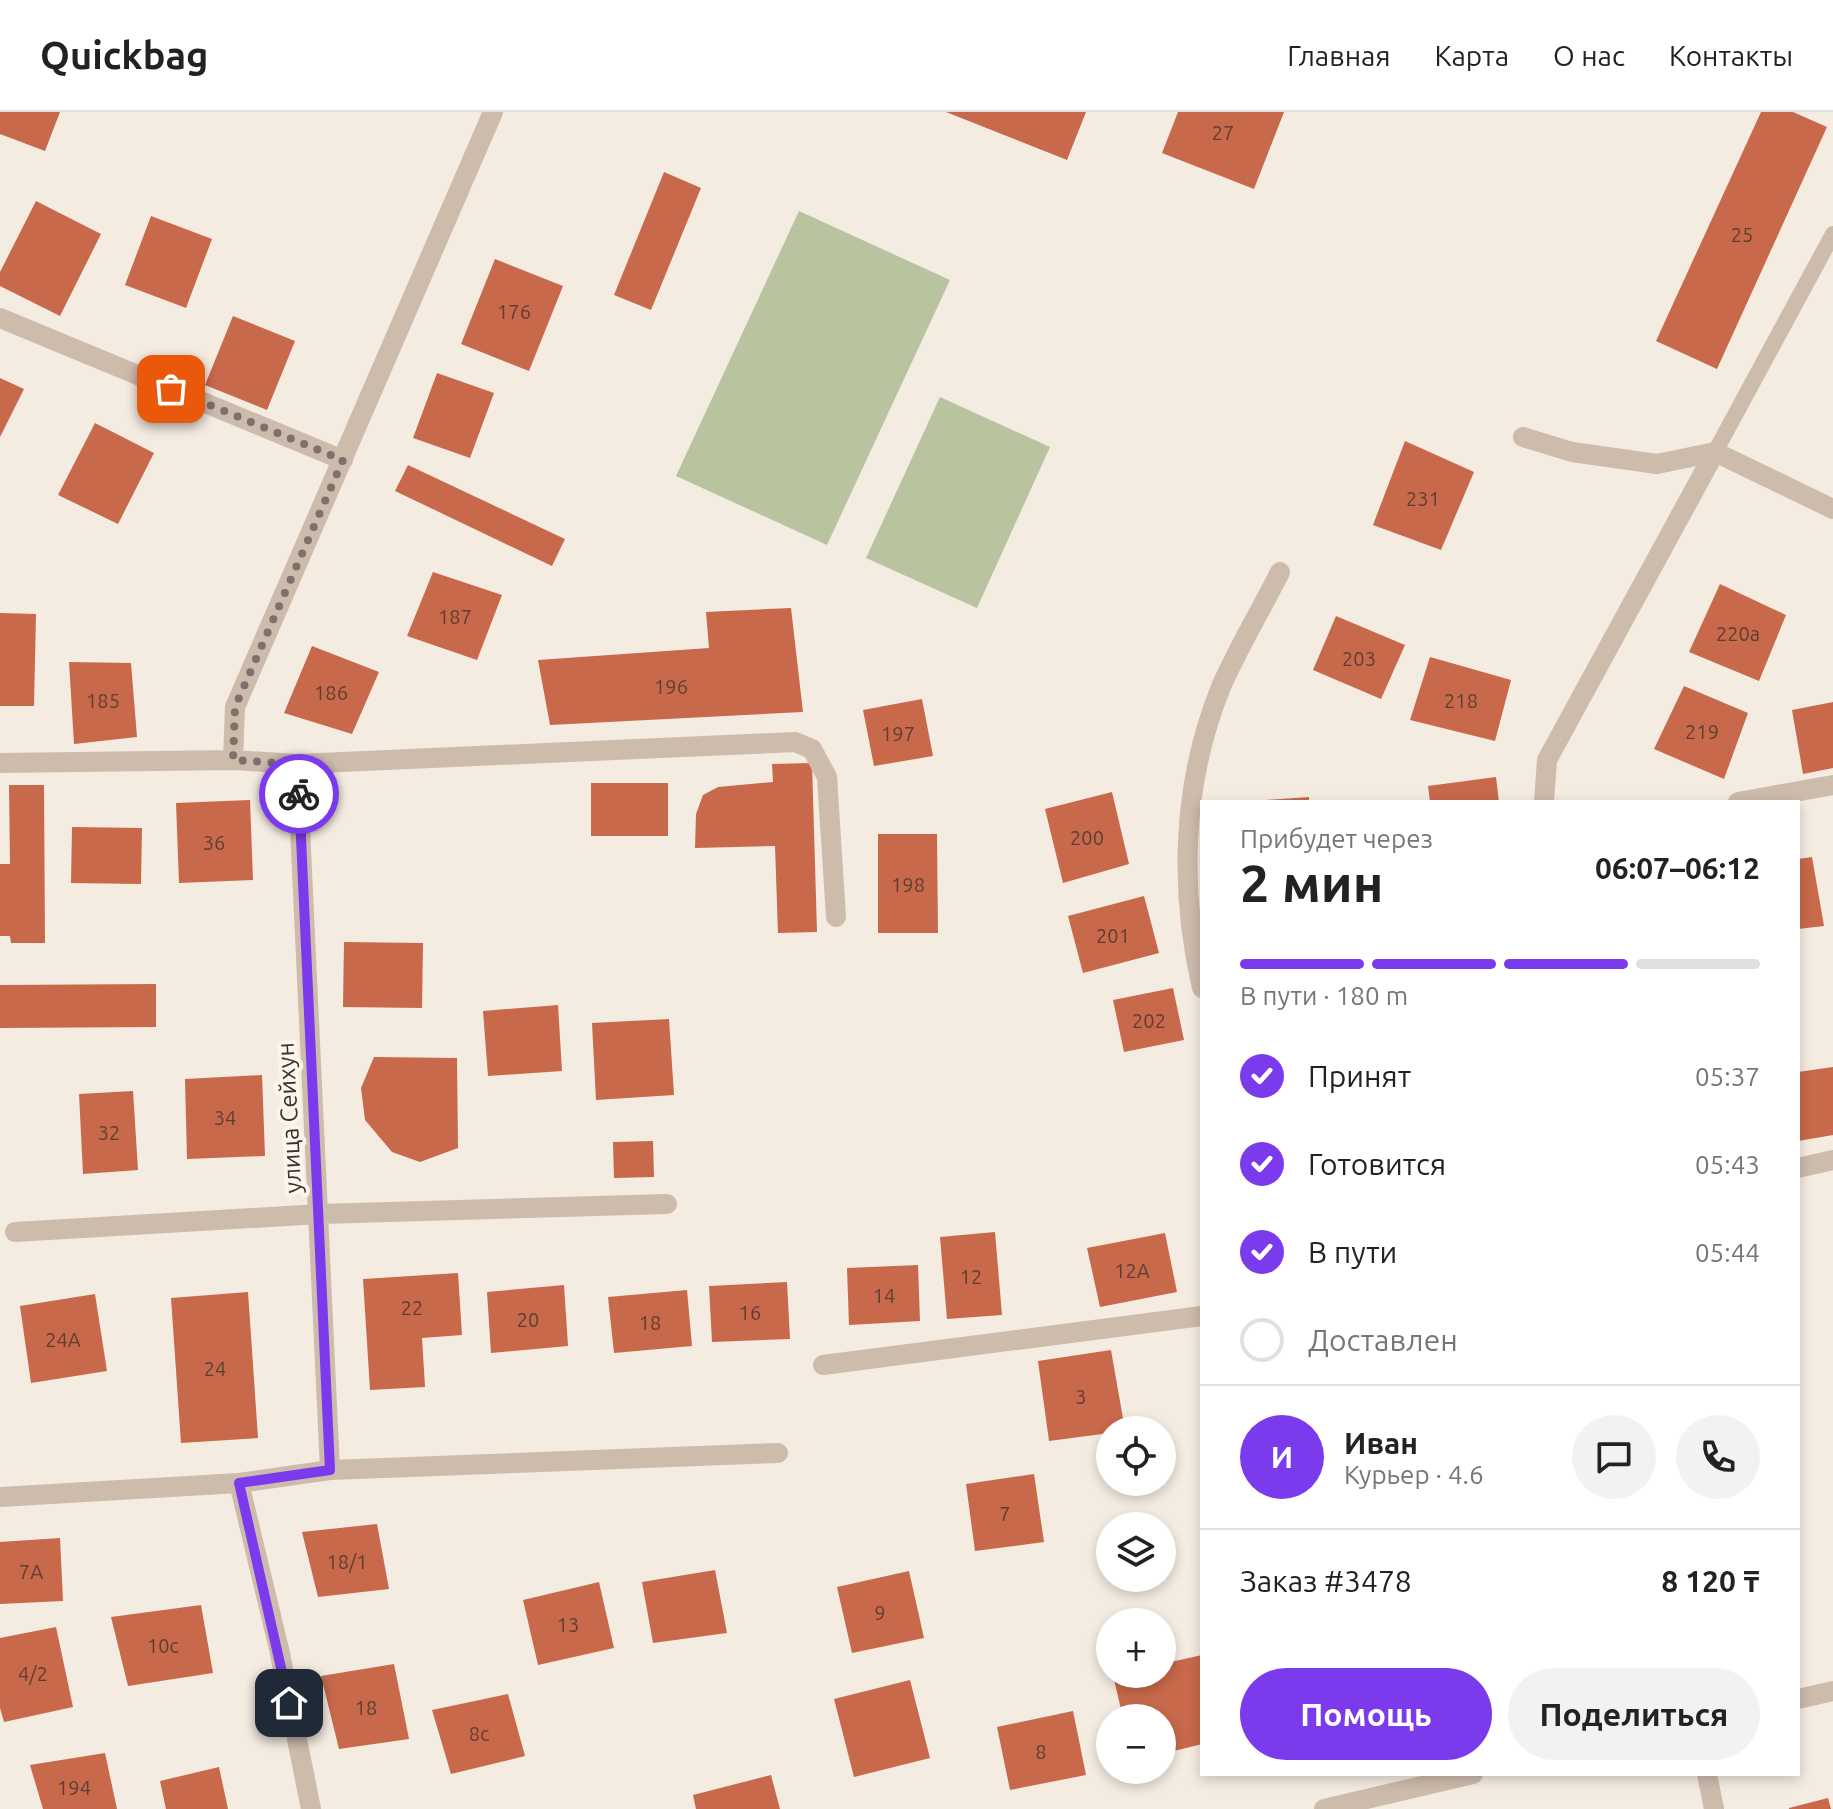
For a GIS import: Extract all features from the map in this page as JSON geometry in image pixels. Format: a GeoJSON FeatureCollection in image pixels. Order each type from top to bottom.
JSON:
{"type":"FeatureCollection","features":[{"type":"Feature","properties":{"kind":"street"},"geometry":{"type":"LineString","coordinates":[[233,760],[235,707],[493,112]]}},
{"type":"Feature","properties":{"kind":"street"},"geometry":{"type":"LineString","coordinates":[[0,318],[343,460]]}},
{"type":"Feature","properties":{"kind":"street"},"geometry":{"type":"LineString","coordinates":[[1523,437],[1572,452],[1657,464],[1715,452],[1833,509]]}},
{"type":"Feature","properties":{"kind":"street"},"geometry":{"type":"LineString","coordinates":[[1544,800],[1547,760],[1715,452]]}},
{"type":"Feature","properties":{"kind":"street"},"geometry":{"type":"LineString","coordinates":[[1200,977],[1187,906],[1186,851],[1194,789],[1205,735],[1222,686],[1280,572]]}},
{"type":"Feature","properties":{"kind":"street"},"geometry":{"type":"LineString","coordinates":[[0,763],[233,760],[297,764],[795,742],[812,749],[827,777],[836,917]]}},
{"type":"Feature","properties":{"kind":"street","name":"улица Сейхун"},"geometry":{"type":"LineString","coordinates":[[297,764],[330,1470]]}},
{"type":"Feature","properties":{"kind":"street"},"geometry":{"type":"LineString","coordinates":[[1749,800],[1833,785]]}},
{"type":"Feature","properties":{"kind":"street"},"geometry":{"type":"LineString","coordinates":[[1800,1168],[1833,1160]]}},
{"type":"Feature","properties":{"kind":"street"},"geometry":{"type":"LineString","coordinates":[[15,1232],[320,1214],[667,1204]]}},
{"type":"Feature","properties":{"kind":"street"},"geometry":{"type":"LineString","coordinates":[[823,1365],[1200,1316]]}},
{"type":"Feature","properties":{"kind":"street"},"geometry":{"type":"LineString","coordinates":[[0,1497],[239,1483],[330,1470],[778,1453]]}},
{"type":"Feature","properties":{"kind":"street"},"geometry":{"type":"LineString","coordinates":[[239,1483],[279,1649],[311,1809]]}},
{"type":"Feature","properties":{"kind":"street"},"geometry":{"type":"LineString","coordinates":[[1800,1699],[1833,1691]]}},
{"type":"Feature","properties":{"kind":"street"},"geometry":{"type":"LineString","coordinates":[[1324,1809],[1383,1784],[1455,1776]]}},
{"type":"Feature","properties":{"kind":"street"},"geometry":{"type":"LineString","coordinates":[[1707,1776],[1714,1809]]}},
{"type":"Feature","properties":{"kind":"lane"},"geometry":{"type":"LineString","coordinates":[[1715,452],[1833,234]]}},
{"type":"Feature","properties":{"kind":"green space"},"geometry":{"type":"Polygon","coordinates":[[[799,211],[950,280],[827,545],[676,476],[799,211]]]}},
{"type":"Feature","properties":{"kind":"green space"},"geometry":{"type":"Polygon","coordinates":[[[940,397],[1050,447],[977,608],[866,558],[940,397]]]}},
{"type":"Feature","properties":{"kind":"building"},"geometry":{"type":"Polygon","coordinates":[[[0,112],[60,112],[45,151],[0,134],[0,112]]]}},
{"type":"Feature","properties":{"kind":"building"},"geometry":{"type":"Polygon","coordinates":[[[946,112],[1086,112],[1067,160],[946,112]]]}},
{"type":"Feature","properties":{"kind":"building"},"geometry":{"type":"Polygon","coordinates":[[[1178,112],[1284,112],[1254,189],[1162,153],[1178,112]]]}},
{"type":"Feature","properties":{"kind":"building"},"geometry":{"type":"Polygon","coordinates":[[[1761,112],[1793,112],[1827,127],[1717,369],[1656,341],[1761,112]]]}},
{"type":"Feature","properties":{"kind":"building"},"geometry":{"type":"Polygon","coordinates":[[[664,172],[701,188],[651,310],[614,295],[664,172]]]}},
{"type":"Feature","properties":{"kind":"building"},"geometry":{"type":"Polygon","coordinates":[[[36,201],[101,234],[60,316],[0,286],[0,272],[36,201]]]}},
{"type":"Feature","properties":{"kind":"building"},"geometry":{"type":"Polygon","coordinates":[[[151,216],[212,239],[186,308],[125,285],[151,216]]]}},
{"type":"Feature","properties":{"kind":"building"},"geometry":{"type":"Polygon","coordinates":[[[495,259],[563,286],[529,371],[461,344],[495,259]]]}},
{"type":"Feature","properties":{"kind":"building"},"geometry":{"type":"Polygon","coordinates":[[[233,316],[295,341],[267,410],[205,385],[233,316]]]}},
{"type":"Feature","properties":{"kind":"building"},"geometry":{"type":"Polygon","coordinates":[[[437,373],[494,393],[470,458],[413,438],[437,373]]]}},
{"type":"Feature","properties":{"kind":"building"},"geometry":{"type":"Polygon","coordinates":[[[0,378],[24,389],[0,437],[0,378]]]}},
{"type":"Feature","properties":{"kind":"building"},"geometry":{"type":"Polygon","coordinates":[[[95,423],[154,453],[118,524],[58,495],[95,423]]]}},
{"type":"Feature","properties":{"kind":"building"},"geometry":{"type":"Polygon","coordinates":[[[1405,441],[1474,472],[1441,550],[1373,525],[1405,441]]]}},
{"type":"Feature","properties":{"kind":"building"},"geometry":{"type":"Polygon","coordinates":[[[408,465],[565,539],[552,566],[395,491],[408,465]]]}},
{"type":"Feature","properties":{"kind":"building"},"geometry":{"type":"Polygon","coordinates":[[[433,572],[502,595],[477,660],[407,636],[433,572]]]}},
{"type":"Feature","properties":{"kind":"building"},"geometry":{"type":"Polygon","coordinates":[[[1720,584],[1786,615],[1759,681],[1689,652],[1720,584]]]}},
{"type":"Feature","properties":{"kind":"building"},"geometry":{"type":"Polygon","coordinates":[[[791,608],[803,712],[550,725],[538,660],[709,648],[706,612],[791,608]]]}},
{"type":"Feature","properties":{"kind":"building"},"geometry":{"type":"Polygon","coordinates":[[[0,613],[36,614],[34,706],[0,706],[0,613]]]}},
{"type":"Feature","properties":{"kind":"building"},"geometry":{"type":"Polygon","coordinates":[[[1336,616],[1405,645],[1381,699],[1313,670],[1336,616]]]}},
{"type":"Feature","properties":{"kind":"building"},"geometry":{"type":"Polygon","coordinates":[[[312,646],[379,672],[352,734],[284,713],[312,646]]]}},
{"type":"Feature","properties":{"kind":"building"},"geometry":{"type":"Polygon","coordinates":[[[1430,657],[1511,680],[1495,741],[1410,720],[1430,657]]]}},
{"type":"Feature","properties":{"kind":"building"},"geometry":{"type":"Polygon","coordinates":[[[69,662],[131,663],[137,737],[74,744],[69,662]]]}},
{"type":"Feature","properties":{"kind":"building"},"geometry":{"type":"Polygon","coordinates":[[[1684,686],[1748,713],[1724,779],[1654,749],[1684,686]]]}},
{"type":"Feature","properties":{"kind":"building"},"geometry":{"type":"Polygon","coordinates":[[[922,699],[933,756],[874,766],[863,710],[922,699]]]}},
{"type":"Feature","properties":{"kind":"building"},"geometry":{"type":"Polygon","coordinates":[[[1833,702],[1833,768],[1803,774],[1792,710],[1833,702]]]}},
{"type":"Feature","properties":{"kind":"building"},"geometry":{"type":"Polygon","coordinates":[[[812,763],[817,932],[778,933],[775,846],[695,848],[696,814],[703,795],[718,787],[773,782],[772,764],[812,763]]]}},
{"type":"Feature","properties":{"kind":"building"},"geometry":{"type":"Polygon","coordinates":[[[1496,777],[1499,800],[1430,800],[1428,786],[1496,777]]]}},
{"type":"Feature","properties":{"kind":"building"},"geometry":{"type":"Polygon","coordinates":[[[591,783],[668,783],[668,836],[591,836],[591,783]]]}},
{"type":"Feature","properties":{"kind":"building"},"geometry":{"type":"Polygon","coordinates":[[[9,785],[44,785],[45,943],[11,943],[10,936],[0,936],[0,864],[10,864],[9,785]]]}},
{"type":"Feature","properties":{"kind":"building"},"geometry":{"type":"Polygon","coordinates":[[[1112,792],[1129,864],[1063,883],[1045,809],[1112,792]]]}},
{"type":"Feature","properties":{"kind":"building"},"geometry":{"type":"Polygon","coordinates":[[[1309,797],[1309,800],[1266,800],[1309,797]]]}},
{"type":"Feature","properties":{"kind":"building"},"geometry":{"type":"Polygon","coordinates":[[[250,800],[253,880],[179,883],[176,803],[250,800]]]}},
{"type":"Feature","properties":{"kind":"building"},"geometry":{"type":"Polygon","coordinates":[[[72,827],[142,828],[141,884],[71,883],[72,827]]]}},
{"type":"Feature","properties":{"kind":"building"},"geometry":{"type":"Polygon","coordinates":[[[878,834],[937,834],[938,933],[878,933],[878,834]]]}},
{"type":"Feature","properties":{"kind":"building"},"geometry":{"type":"Polygon","coordinates":[[[1812,857],[1824,926],[1800,929],[1800,859],[1812,857]]]}},
{"type":"Feature","properties":{"kind":"building"},"geometry":{"type":"Polygon","coordinates":[[[1144,896],[1159,953],[1083,973],[1068,916],[1144,896]]]}},
{"type":"Feature","properties":{"kind":"building"},"geometry":{"type":"Polygon","coordinates":[[[344,942],[423,943],[422,1008],[343,1007],[344,942]]]}},
{"type":"Feature","properties":{"kind":"building"},"geometry":{"type":"Polygon","coordinates":[[[156,984],[156,1027],[0,1028],[0,985],[156,984]]]}},
{"type":"Feature","properties":{"kind":"building"},"geometry":{"type":"Polygon","coordinates":[[[1173,988],[1184,1040],[1124,1052],[1113,1000],[1173,988]]]}},
{"type":"Feature","properties":{"kind":"building"},"geometry":{"type":"Polygon","coordinates":[[[558,1005],[562,1071],[488,1076],[483,1011],[558,1005]]]}},
{"type":"Feature","properties":{"kind":"building"},"geometry":{"type":"Polygon","coordinates":[[[669,1019],[674,1095],[596,1100],[592,1023],[669,1019]]]}},
{"type":"Feature","properties":{"kind":"building"},"geometry":{"type":"Polygon","coordinates":[[[374,1057],[457,1058],[458,1148],[420,1162],[392,1152],[365,1120],[361,1088],[374,1057]]]}},
{"type":"Feature","properties":{"kind":"building"},"geometry":{"type":"Polygon","coordinates":[[[1833,1067],[1833,1135],[1800,1141],[1800,1072],[1833,1067]]]}},
{"type":"Feature","properties":{"kind":"building"},"geometry":{"type":"Polygon","coordinates":[[[262,1075],[265,1156],[187,1159],[185,1079],[262,1075]]]}},
{"type":"Feature","properties":{"kind":"building"},"geometry":{"type":"Polygon","coordinates":[[[133,1091],[138,1170],[83,1174],[79,1094],[133,1091]]]}},
{"type":"Feature","properties":{"kind":"building"},"geometry":{"type":"Polygon","coordinates":[[[653,1141],[654,1177],[614,1178],[613,1142],[653,1141]]]}},
{"type":"Feature","properties":{"kind":"building"},"geometry":{"type":"Polygon","coordinates":[[[995,1232],[1002,1315],[947,1319],[940,1237],[995,1232]]]}},
{"type":"Feature","properties":{"kind":"building"},"geometry":{"type":"Polygon","coordinates":[[[1165,1233],[1177,1292],[1100,1307],[1087,1248],[1165,1233]]]}},
{"type":"Feature","properties":{"kind":"building"},"geometry":{"type":"Polygon","coordinates":[[[918,1265],[920,1321],[849,1325],[847,1268],[918,1265]]]}},
{"type":"Feature","properties":{"kind":"building"},"geometry":{"type":"Polygon","coordinates":[[[458,1273],[462,1335],[422,1338],[425,1387],[370,1390],[363,1279],[458,1273]]]}},
{"type":"Feature","properties":{"kind":"building"},"geometry":{"type":"Polygon","coordinates":[[[787,1282],[790,1339],[712,1342],[709,1286],[787,1282]]]}},
{"type":"Feature","properties":{"kind":"building"},"geometry":{"type":"Polygon","coordinates":[[[564,1285],[568,1346],[491,1353],[487,1292],[564,1285]]]}},
{"type":"Feature","properties":{"kind":"building"},"geometry":{"type":"Polygon","coordinates":[[[687,1290],[692,1346],[614,1353],[608,1297],[687,1290]]]}},
{"type":"Feature","properties":{"kind":"building"},"geometry":{"type":"Polygon","coordinates":[[[248,1292],[258,1438],[181,1443],[171,1298],[248,1292]]]}},
{"type":"Feature","properties":{"kind":"building"},"geometry":{"type":"Polygon","coordinates":[[[95,1294],[107,1371],[31,1383],[20,1306],[95,1294]]]}},
{"type":"Feature","properties":{"kind":"building"},"geometry":{"type":"Polygon","coordinates":[[[1111,1350],[1123,1416],[1096,1416],[1096,1435],[1049,1441],[1038,1361],[1111,1350]]]}},
{"type":"Feature","properties":{"kind":"building"},"geometry":{"type":"Polygon","coordinates":[[[1034,1474],[1044,1542],[975,1551],[966,1484],[1034,1474]]]}},
{"type":"Feature","properties":{"kind":"building"},"geometry":{"type":"Polygon","coordinates":[[[377,1524],[389,1589],[318,1597],[302,1532],[377,1524]]]}},
{"type":"Feature","properties":{"kind":"building"},"geometry":{"type":"Polygon","coordinates":[[[60,1538],[63,1601],[0,1604],[0,1542],[60,1538]]]}},
{"type":"Feature","properties":{"kind":"building"},"geometry":{"type":"Polygon","coordinates":[[[715,1570],[727,1633],[653,1643],[642,1582],[715,1570]]]}},
{"type":"Feature","properties":{"kind":"building"},"geometry":{"type":"Polygon","coordinates":[[[909,1571],[924,1638],[852,1653],[837,1587],[909,1571]]]}},
{"type":"Feature","properties":{"kind":"building"},"geometry":{"type":"Polygon","coordinates":[[[599,1582],[614,1648],[538,1665],[523,1600],[599,1582]]]}},
{"type":"Feature","properties":{"kind":"building"},"geometry":{"type":"Polygon","coordinates":[[[201,1605],[213,1673],[128,1686],[111,1617],[201,1605]]]}},
{"type":"Feature","properties":{"kind":"building"},"geometry":{"type":"Polygon","coordinates":[[[56,1627],[73,1707],[4,1722],[0,1708],[0,1638],[56,1627]]]}},
{"type":"Feature","properties":{"kind":"building"},"geometry":{"type":"Polygon","coordinates":[[[1200,1655],[1200,1744],[1176,1750],[1176,1704],[1120,1704],[1116,1688],[1176,1688],[1176,1661],[1200,1655]]]}},
{"type":"Feature","properties":{"kind":"building"},"geometry":{"type":"Polygon","coordinates":[[[394,1664],[409,1739],[339,1749],[321,1676],[394,1664]]]}},
{"type":"Feature","properties":{"kind":"building"},"geometry":{"type":"Polygon","coordinates":[[[910,1680],[930,1758],[854,1777],[834,1699],[910,1680]]]}},
{"type":"Feature","properties":{"kind":"building"},"geometry":{"type":"Polygon","coordinates":[[[508,1694],[525,1756],[451,1774],[432,1710],[508,1694]]]}},
{"type":"Feature","properties":{"kind":"building"},"geometry":{"type":"Polygon","coordinates":[[[1073,1711],[1086,1775],[1010,1790],[997,1727],[1073,1711]]]}},
{"type":"Feature","properties":{"kind":"building"},"geometry":{"type":"Polygon","coordinates":[[[105,1753],[117,1809],[43,1809],[30,1765],[105,1753]]]}},
{"type":"Feature","properties":{"kind":"building"},"geometry":{"type":"Polygon","coordinates":[[[219,1767],[228,1809],[166,1809],[160,1781],[219,1767]]]}},
{"type":"Feature","properties":{"kind":"building"},"geometry":{"type":"Polygon","coordinates":[[[771,1775],[780,1809],[696,1809],[693,1795],[771,1775]]]}},
{"type":"Feature","properties":{"kind":"building"},"geometry":{"type":"Polygon","coordinates":[[[1828,1798],[1831,1809],[1789,1809],[1789,1808],[1828,1798]]]}},
{"type":"Feature","properties":{"kind":"way so far"},"geometry":{"type":"LineString","coordinates":[[171,389],[343,460],[235,707],[233,760],[297,764],[299,794]]}},
{"type":"Feature","properties":{"kind":"route"},"geometry":{"type":"LineString","coordinates":[[289,1703],[239,1483],[330,1470],[299,794]]}}]}
